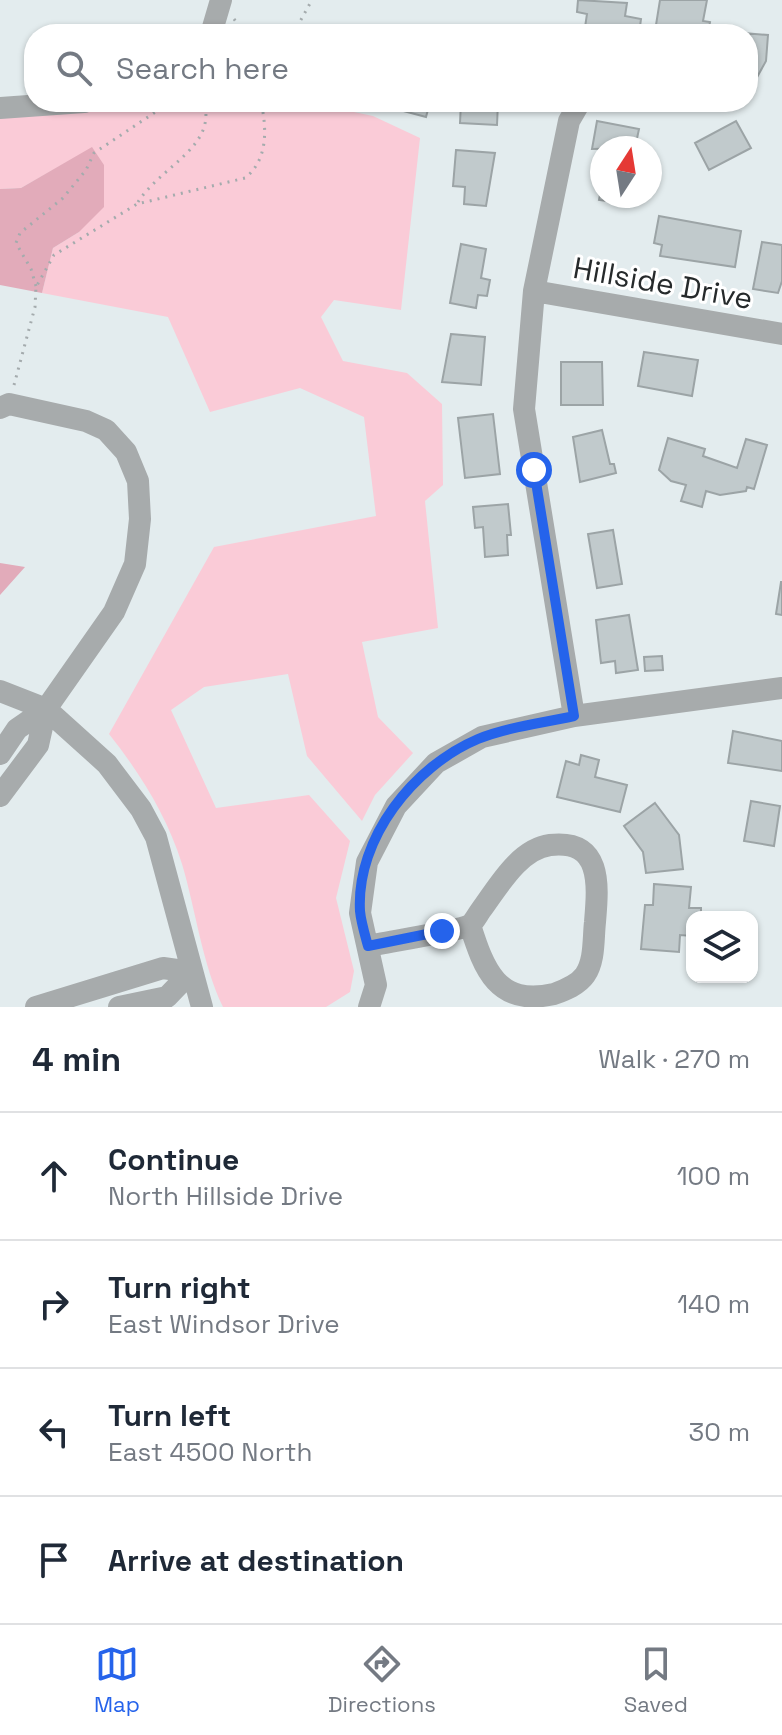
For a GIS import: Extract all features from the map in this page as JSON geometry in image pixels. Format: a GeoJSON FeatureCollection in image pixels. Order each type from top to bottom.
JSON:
{"type":"FeatureCollection","features":[{"type":"Feature","properties":{"kind":"street"},"geometry":{"type":"LineString","coordinates":[[214,24],[221,0]]}},
{"type":"Feature","properties":{"kind":"street"},"geometry":{"type":"LineString","coordinates":[[0,108],[24,106]]}},
{"type":"Feature","properties":{"kind":"street"},"geometry":{"type":"LineString","coordinates":[[574,112],[569,121],[534,291],[524,409],[574,716]]}},
{"type":"Feature","properties":{"kind":"street","name":"Hillside Drive"},"geometry":{"type":"LineString","coordinates":[[534,291],[782,334]]}},
{"type":"Feature","properties":{"kind":"street"},"geometry":{"type":"LineString","coordinates":[[0,754],[17,729],[46,709],[114,612],[135,564],[140,519],[138,481],[126,452],[106,430],[86,421],[5,406]]}},
{"type":"Feature","properties":{"kind":"street"},"geometry":{"type":"LineString","coordinates":[[369,1007],[376,985],[360,913],[367,862],[396,806],[413,784],[436,763],[482,737],[574,716],[782,688]]}},
{"type":"Feature","properties":{"kind":"street"},"geometry":{"type":"LineString","coordinates":[[0,691],[46,709],[107,764],[141,809],[156,837],[202,1007]]}},
{"type":"Feature","properties":{"kind":"street"},"geometry":{"type":"LineString","coordinates":[[0,796],[38,745],[46,709]]}},
{"type":"Feature","properties":{"kind":"street"},"geometry":{"type":"LineString","coordinates":[[368,946],[470,925],[527,854],[547,846],[571,845],[589,859],[599,875],[592,961],[584,978],[567,990],[539,999],[518,996],[496,985],[484,968],[470,925]]}},
{"type":"Feature","properties":{"kind":"street"},"geometry":{"type":"LineString","coordinates":[[36,1007],[163,968],[191,972]]}},
{"type":"Feature","properties":{"kind":"street"},"geometry":{"type":"LineString","coordinates":[[119,1007],[167,997],[191,972]]}},
{"type":"Feature","properties":{"kind":"path"},"geometry":{"type":"LineString","coordinates":[[299,24],[312,0]]}},
{"type":"Feature","properties":{"kind":"path"},"geometry":{"type":"LineString","coordinates":[[5,406],[35,307],[36,287],[31,269],[16,243],[20,233],[63,198],[86,170],[94,153],[156,112]]}},
{"type":"Feature","properties":{"kind":"path"},"geometry":{"type":"LineString","coordinates":[[137,204],[160,173],[193,149],[203,136],[207,112]]}},
{"type":"Feature","properties":{"kind":"path"},"geometry":{"type":"LineString","coordinates":[[36,287],[54,255],[137,204],[245,178],[258,168],[264,141],[261,112]]}},
{"type":"Feature","properties":{"kind":"shaded area"},"geometry":{"type":"Polygon","coordinates":[[[82,112],[354,112],[373,116],[420,138],[401,310],[334,300],[321,317],[343,361],[407,373],[442,404],[443,485],[425,501],[438,628],[362,642],[378,717],[413,753],[375,795],[362,821],[307,756],[288,674],[204,687],[171,710],[216,808],[309,795],[350,841],[336,898],[354,971],[350,992],[326,1007],[223,1007],[204,955],[182,864],[169,829],[142,780],[109,734],[214,547],[376,516],[364,417],[300,388],[210,412],[168,317],[42,293],[53,248],[79,232],[92,148],[21,188],[0,189],[0,118],[82,112]]]}},
{"type":"Feature","properties":{"kind":"shaded area"},"geometry":{"type":"Polygon","coordinates":[[[92,147],[104,165],[104,207],[79,232],[53,248],[42,293],[0,285],[0,189],[21,188],[92,147]]]}},
{"type":"Feature","properties":{"kind":"shaded area"},"geometry":{"type":"Polygon","coordinates":[[[0,563],[25,567],[0,595],[0,563]]]}},
{"type":"Feature","properties":{"kind":"building"},"geometry":{"type":"Polygon","coordinates":[[[578,0],[627,3],[625,16],[641,19],[640,24],[586,24],[587,14],[577,12],[578,0]]]}},
{"type":"Feature","properties":{"kind":"building"},"geometry":{"type":"Polygon","coordinates":[[[660,0],[707,0],[703,21],[710,24],[656,24],[660,0]]]}},
{"type":"Feature","properties":{"kind":"building"},"geometry":{"type":"Polygon","coordinates":[[[758,34],[768,35],[766,61],[758,75],[758,34]]]}},
{"type":"Feature","properties":{"kind":"building"},"geometry":{"type":"Polygon","coordinates":[[[407,112],[427,112],[426,117],[407,112]]]}},
{"type":"Feature","properties":{"kind":"building"},"geometry":{"type":"Polygon","coordinates":[[[461,112],[498,112],[497,125],[460,123],[461,112]]]}},
{"type":"Feature","properties":{"kind":"building"},"geometry":{"type":"Polygon","coordinates":[[[597,121],[639,129],[638,136],[594,136],[597,121]]]}},
{"type":"Feature","properties":{"kind":"building"},"geometry":{"type":"Polygon","coordinates":[[[736,121],[751,148],[709,170],[695,143],[736,121]]]}},
{"type":"Feature","properties":{"kind":"building"},"geometry":{"type":"Polygon","coordinates":[[[456,150],[495,153],[486,206],[464,204],[465,187],[453,186],[456,150]]]}},
{"type":"Feature","properties":{"kind":"building"},"geometry":{"type":"Polygon","coordinates":[[[659,216],[741,231],[735,267],[660,256],[662,245],[654,243],[659,216]]]}},
{"type":"Feature","properties":{"kind":"building"},"geometry":{"type":"Polygon","coordinates":[[[762,242],[782,245],[782,281],[778,293],[753,289],[762,242]]]}},
{"type":"Feature","properties":{"kind":"building"},"geometry":{"type":"Polygon","coordinates":[[[461,244],[486,249],[481,278],[490,280],[487,296],[478,295],[476,308],[450,303],[461,244]]]}},
{"type":"Feature","properties":{"kind":"building"},"geometry":{"type":"Polygon","coordinates":[[[451,334],[485,337],[481,385],[442,382],[451,334]]]}},
{"type":"Feature","properties":{"kind":"building"},"geometry":{"type":"Polygon","coordinates":[[[644,352],[698,360],[692,396],[638,386],[644,352]]]}},
{"type":"Feature","properties":{"kind":"building"},"geometry":{"type":"Polygon","coordinates":[[[561,362],[602,362],[603,405],[561,405],[561,362]]]}},
{"type":"Feature","properties":{"kind":"building"},"geometry":{"type":"Polygon","coordinates":[[[493,414],[500,474],[465,478],[458,418],[493,414]]]}},
{"type":"Feature","properties":{"kind":"building"},"geometry":{"type":"Polygon","coordinates":[[[602,430],[610,464],[614,464],[616,473],[580,482],[573,437],[602,430]]]}},
{"type":"Feature","properties":{"kind":"building"},"geometry":{"type":"Polygon","coordinates":[[[668,438],[705,449],[703,456],[737,468],[746,439],[767,445],[754,489],[747,487],[746,491],[720,495],[706,491],[702,507],[681,501],[686,485],[671,481],[659,470],[668,438]]]}},
{"type":"Feature","properties":{"kind":"building"},"geometry":{"type":"Polygon","coordinates":[[[508,504],[511,535],[507,535],[508,555],[485,557],[483,527],[475,528],[473,507],[508,504]]]}},
{"type":"Feature","properties":{"kind":"building"},"geometry":{"type":"Polygon","coordinates":[[[613,530],[622,584],[597,588],[588,534],[613,530]]]}},
{"type":"Feature","properties":{"kind":"building"},"geometry":{"type":"Polygon","coordinates":[[[782,582],[782,615],[776,614],[782,582]]]}},
{"type":"Feature","properties":{"kind":"building"},"geometry":{"type":"Polygon","coordinates":[[[629,615],[638,670],[616,673],[615,661],[601,663],[596,620],[629,615]]]}},
{"type":"Feature","properties":{"kind":"building"},"geometry":{"type":"Polygon","coordinates":[[[662,656],[663,670],[645,671],[644,657],[662,656]]]}},
{"type":"Feature","properties":{"kind":"building"},"geometry":{"type":"Polygon","coordinates":[[[733,731],[782,741],[782,771],[728,763],[733,731]]]}},
{"type":"Feature","properties":{"kind":"building"},"geometry":{"type":"Polygon","coordinates":[[[581,755],[599,760],[595,777],[627,785],[620,812],[557,797],[566,761],[579,765],[581,755]]]}},
{"type":"Feature","properties":{"kind":"building"},"geometry":{"type":"Polygon","coordinates":[[[751,801],[780,806],[774,846],[744,841],[751,801]]]}},
{"type":"Feature","properties":{"kind":"building"},"geometry":{"type":"Polygon","coordinates":[[[655,803],[679,835],[683,869],[646,873],[643,852],[624,826],[655,803]]]}},
{"type":"Feature","properties":{"kind":"building"},"geometry":{"type":"Polygon","coordinates":[[[654,884],[691,887],[689,908],[701,908],[701,911],[686,911],[686,936],[680,935],[679,952],[641,949],[645,905],[653,905],[654,884]]]}},
{"type":"Feature","properties":{"kind":"route"},"geometry":{"type":"LineString","coordinates":[[442,931],[368,946],[360,913],[361,885],[376,840],[396,806],[413,784],[436,763],[482,737],[574,716],[534,470]]}}]}
